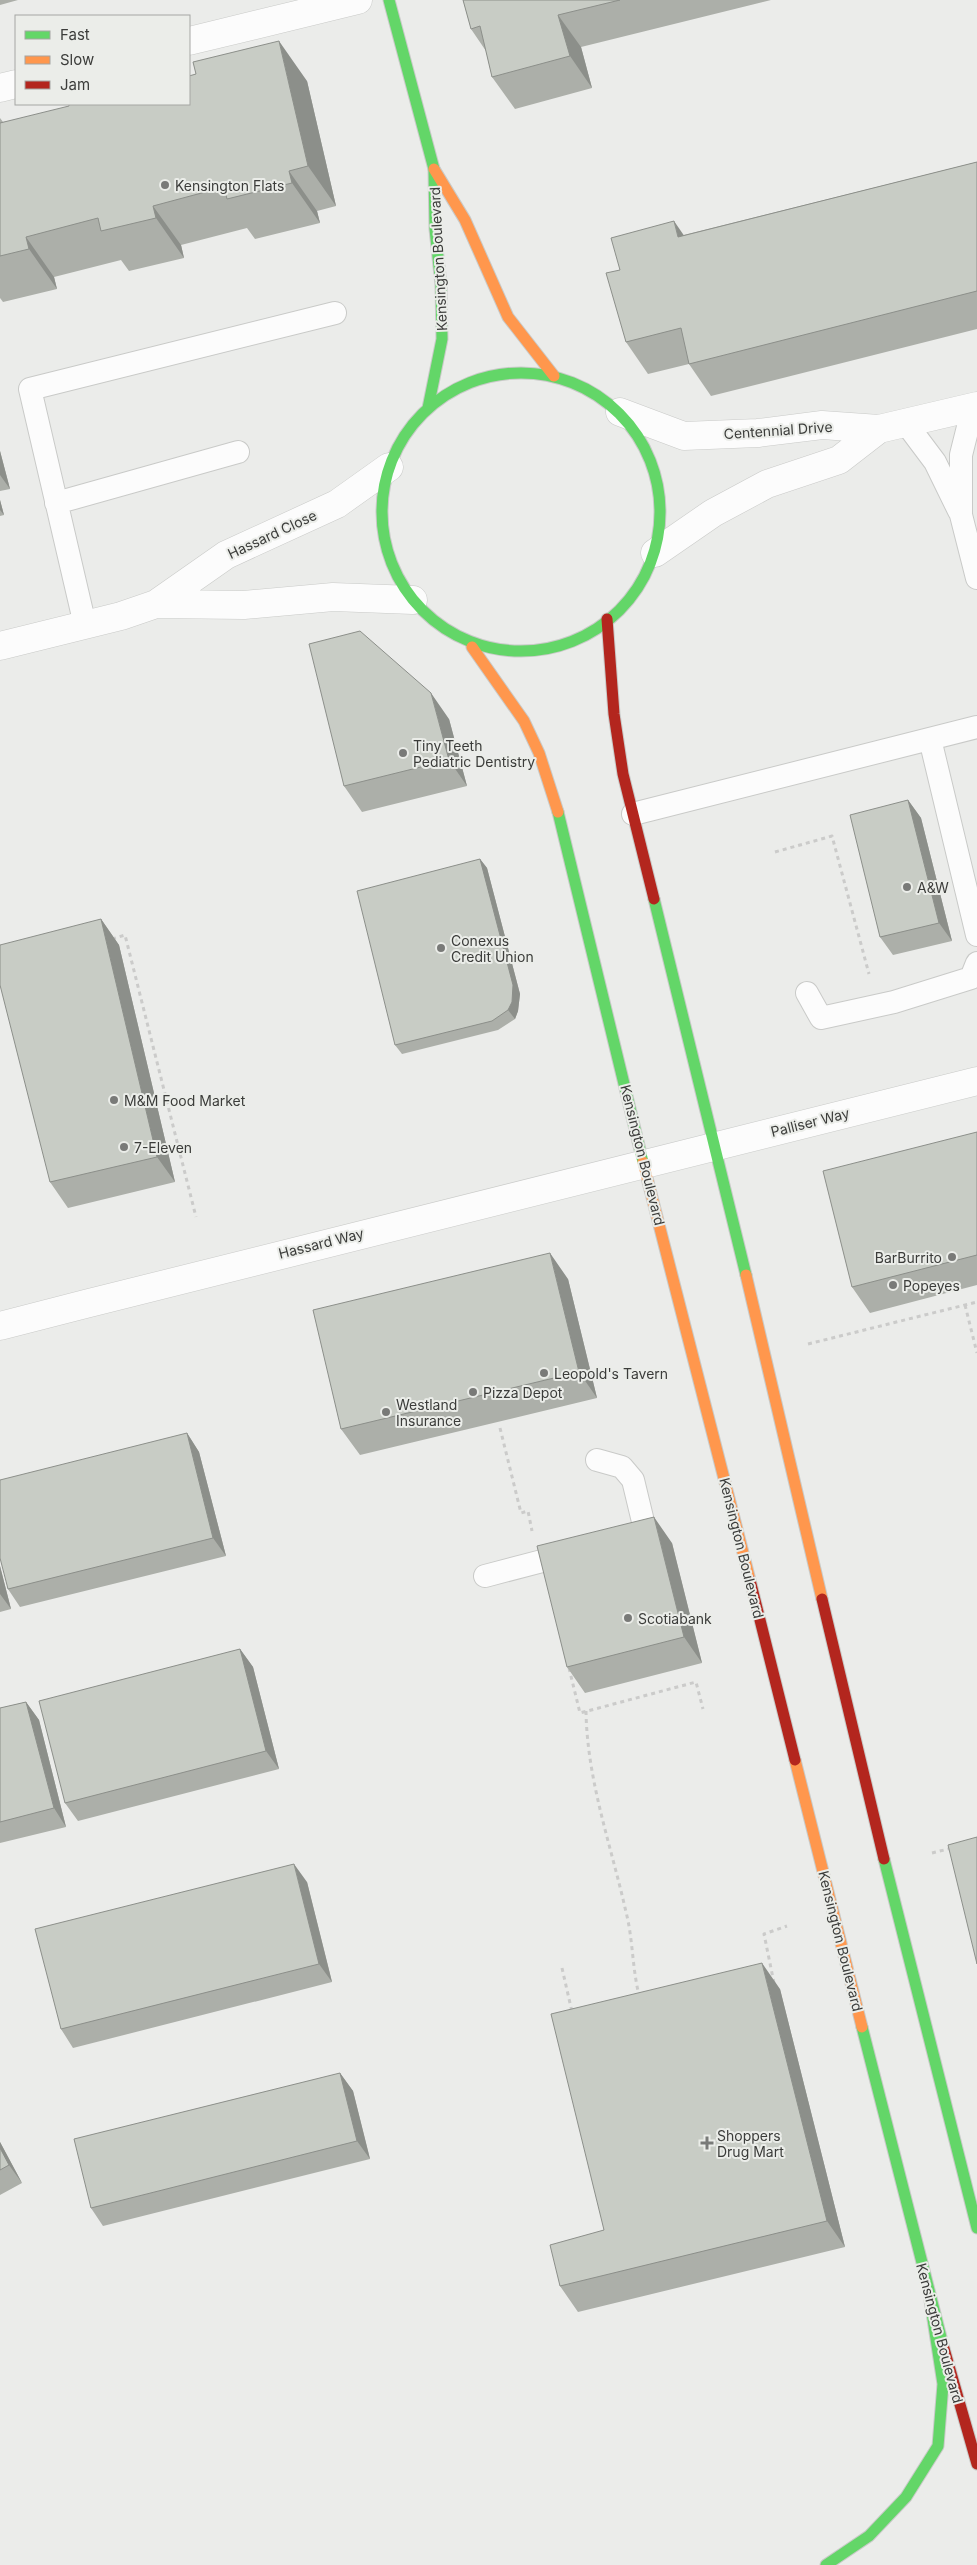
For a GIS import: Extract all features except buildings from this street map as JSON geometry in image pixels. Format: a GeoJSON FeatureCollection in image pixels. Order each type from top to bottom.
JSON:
{"type":"FeatureCollection","features":[{"type":"Feature","properties":{"kind":"main road","name":"Kensington Boulevard"},"geometry":{"type":"LineString","coordinates":[[389,0],[434,169],[434,229],[441,286],[442,339],[428,408]]}},
{"type":"Feature","properties":{"kind":"main road","name":"Kensington Boulevard"},"geometry":{"type":"LineString","coordinates":[[434,169],[465,220],[508,317],[554,376]]}},
{"type":"Feature","properties":{"kind":"main road"},"geometry":{"type":"LineString","coordinates":[[510,373],[554,376],[590,390],[620,412],[649,454],[661,502],[655,553],[639,588],[607,619],[573,641],[526,652],[472,647],[443,628],[413,600],[394,570],[384,537],[382,502],[389,467],[405,435],[428,408],[466,384],[510,373]]}},
{"type":"Feature","properties":{"kind":"main road"},"geometry":{"type":"LineString","coordinates":[[607,619],[614,714],[623,774],[714,1147],[872,1814],[977,2228]]}},
{"type":"Feature","properties":{"kind":"main road","name":"Kensington Boulevard"},"geometry":{"type":"LineString","coordinates":[[472,647],[520,714],[540,753],[556,802],[644,1165],[930,2300],[977,2464]]}},
{"type":"Feature","properties":{"kind":"main road"},"geometry":{"type":"LineString","coordinates":[[826,2565],[876,2529],[906,2497],[938,2446],[943,2384],[930,2300]]}},
{"type":"Feature","properties":{"kind":"street"},"geometry":{"type":"LineString","coordinates":[[190,41],[358,0]]}},
{"type":"Feature","properties":{"kind":"street"},"geometry":{"type":"LineString","coordinates":[[0,88],[15,84]]}},
{"type":"Feature","properties":{"kind":"street","name":"Centennial Drive"},"geometry":{"type":"LineString","coordinates":[[620,412],[684,436],[758,433],[822,425],[879,429],[975,406]]}},
{"type":"Feature","properties":{"kind":"street","name":"Centennial Drive"},"geometry":{"type":"LineString","coordinates":[[655,553],[714,513],[768,484],[839,460],[879,429]]}},
{"type":"Feature","properties":{"kind":"street","name":"Hassard Close"},"geometry":{"type":"LineString","coordinates":[[0,646],[85,626],[156,604],[226,556],[337,504],[389,467]]}},
{"type":"Feature","properties":{"kind":"street","name":"Hassard Close"},"geometry":{"type":"LineString","coordinates":[[156,604],[244,605],[334,598],[413,600]]}},
{"type":"Feature","properties":{"kind":"street","name":"Palliser Way"},"geometry":{"type":"LineString","coordinates":[[644,1165],[977,1081]]}},
{"type":"Feature","properties":{"kind":"street","name":"Hassard Way"},"geometry":{"type":"LineString","coordinates":[[0,1326],[380,1228],[644,1165]]}},
{"type":"Feature","properties":{"kind":"lane"},"geometry":{"type":"LineString","coordinates":[[85,626],[30,389],[335,314]]}},
{"type":"Feature","properties":{"kind":"lane"},"geometry":{"type":"LineString","coordinates":[[961,515],[961,455],[975,406]]}},
{"type":"Feature","properties":{"kind":"lane"},"geometry":{"type":"LineString","coordinates":[[905,422],[935,462],[961,515],[977,578]]}},
{"type":"Feature","properties":{"kind":"lane"},"geometry":{"type":"LineString","coordinates":[[56,503],[238,452]]}},
{"type":"Feature","properties":{"kind":"lane"},"geometry":{"type":"LineString","coordinates":[[633,814],[977,727]]}},
{"type":"Feature","properties":{"kind":"lane"},"geometry":{"type":"LineString","coordinates":[[930,739],[977,935]]}},
{"type":"Feature","properties":{"kind":"lane"},"geometry":{"type":"LineString","coordinates":[[807,993],[821,1018],[894,1002],[971,978],[977,963]]}},
{"type":"Feature","properties":{"kind":"lane"},"geometry":{"type":"LineString","coordinates":[[597,1460],[622,1467],[633,1480],[646,1534],[612,1543]]}},
{"type":"Feature","properties":{"kind":"lane"},"geometry":{"type":"LineString","coordinates":[[485,1576],[586,1549]]}},
{"type":"Feature","properties":{"kind":"path"},"geometry":{"type":"LineString","coordinates":[[775,852],[832,836],[870,976]]}},
{"type":"Feature","properties":{"kind":"path"},"geometry":{"type":"LineString","coordinates":[[106,940],[125,935],[196,1217]]}},
{"type":"Feature","properties":{"kind":"path"},"geometry":{"type":"LineString","coordinates":[[808,1344],[977,1302]]}},
{"type":"Feature","properties":{"kind":"path"},"geometry":{"type":"LineString","coordinates":[[965,1305],[977,1353]]}},
{"type":"Feature","properties":{"kind":"path"},"geometry":{"type":"LineString","coordinates":[[500,1428],[521,1513],[528,1511],[539,1562]]}},
{"type":"Feature","properties":{"kind":"path"},"geometry":{"type":"LineString","coordinates":[[569,1667],[580,1713],[696,1682],[703,1709]]}},
{"type":"Feature","properties":{"kind":"path"},"geometry":{"type":"LineString","coordinates":[[586,1711],[591,1771],[627,1914],[633,1970],[639,1997]]}},
{"type":"Feature","properties":{"kind":"path"},"geometry":{"type":"LineString","coordinates":[[932,1853],[959,1847]]}},
{"type":"Feature","properties":{"kind":"path"},"geometry":{"type":"LineString","coordinates":[[765,1985],[775,1982],[764,1934],[787,1926]]}},
{"type":"Feature","properties":{"kind":"path"},"geometry":{"type":"LineString","coordinates":[[562,1968],[572,2014]]}},
{"type":"Feature","properties":{"kind":"traffic: fast"},"geometry":{"type":"LineString","coordinates":[[389,0],[434,169],[435,229],[441,285],[442,339],[428,408]]}},
{"type":"Feature","properties":{"kind":"traffic: fast"},"geometry":{"type":"LineString","coordinates":[[521,373],[548,376],[574,384],[598,397],[619,414],[636,435],[649,459],[657,485],[660,512],[657,539],[649,565],[636,589],[619,610],[598,627],[574,640],[548,648],[521,651],[494,648],[468,640],[444,627],[423,610],[406,589],[393,565],[385,539],[382,512],[385,485],[393,459],[406,435],[423,414],[444,397],[468,384],[494,376],[521,373]]}},
{"type":"Feature","properties":{"kind":"traffic: fast"},"geometry":{"type":"LineString","coordinates":[[558,812],[643,1162]]}},
{"type":"Feature","properties":{"kind":"traffic: fast"},"geometry":{"type":"LineString","coordinates":[[654,899],[746,1275]]}},
{"type":"Feature","properties":{"kind":"traffic: fast"},"geometry":{"type":"LineString","coordinates":[[884,1859],[977,2228]]}},
{"type":"Feature","properties":{"kind":"traffic: fast"},"geometry":{"type":"LineString","coordinates":[[862,2027],[943,2345]]}},
{"type":"Feature","properties":{"kind":"traffic: fast"},"geometry":{"type":"LineString","coordinates":[[826,2565],[869,2536],[906,2497],[938,2446],[943,2384],[930,2300]]}},
{"type":"Feature","properties":{"kind":"traffic: slow"},"geometry":{"type":"LineString","coordinates":[[434,169],[465,220],[508,317],[554,376]]}},
{"type":"Feature","properties":{"kind":"traffic: slow"},"geometry":{"type":"LineString","coordinates":[[472,647],[524,721],[539,753],[558,812]]}},
{"type":"Feature","properties":{"kind":"traffic: slow"},"geometry":{"type":"LineString","coordinates":[[643,1162],[750,1580]]}},
{"type":"Feature","properties":{"kind":"traffic: slow"},"geometry":{"type":"LineString","coordinates":[[746,1275],[822,1599]]}},
{"type":"Feature","properties":{"kind":"traffic: slow"},"geometry":{"type":"LineString","coordinates":[[795,1760],[862,2027]]}},
{"type":"Feature","properties":{"kind":"traffic: jam"},"geometry":{"type":"LineString","coordinates":[[607,619],[614,714],[623,774],[654,899]]}},
{"type":"Feature","properties":{"kind":"traffic: jam"},"geometry":{"type":"LineString","coordinates":[[750,1580],[795,1760]]}},
{"type":"Feature","properties":{"kind":"traffic: jam"},"geometry":{"type":"LineString","coordinates":[[822,1599],[884,1859]]}},
{"type":"Feature","properties":{"kind":"traffic: jam"},"geometry":{"type":"LineString","coordinates":[[943,2345],[977,2464]]}},
{"type":"Feature","properties":{"kind":"place","name":"Kensington Flats"},"geometry":{"type":"Point","coordinates":[165,185]}},
{"type":"Feature","properties":{"kind":"place","name":"Tiny Teeth Pediatric Dentistry"},"geometry":{"type":"Point","coordinates":[403,753]}},
{"type":"Feature","properties":{"kind":"place","name":"A&W"},"geometry":{"type":"Point","coordinates":[907,887]}},
{"type":"Feature","properties":{"kind":"place","name":"Conexus Credit Union"},"geometry":{"type":"Point","coordinates":[441,948]}},
{"type":"Feature","properties":{"kind":"place","name":"M&M Food Market"},"geometry":{"type":"Point","coordinates":[114,1100]}},
{"type":"Feature","properties":{"kind":"place","name":"7-Eleven"},"geometry":{"type":"Point","coordinates":[124,1147]}},
{"type":"Feature","properties":{"kind":"place","name":"BarBurrito"},"geometry":{"type":"Point","coordinates":[952,1257]}},
{"type":"Feature","properties":{"kind":"place","name":"Popeyes"},"geometry":{"type":"Point","coordinates":[893,1285]}},
{"type":"Feature","properties":{"kind":"place","name":"Leopold's Tavern"},"geometry":{"type":"Point","coordinates":[544,1373]}},
{"type":"Feature","properties":{"kind":"place","name":"Pizza Depot"},"geometry":{"type":"Point","coordinates":[473,1392]}},
{"type":"Feature","properties":{"kind":"place","name":"Westland Insurance"},"geometry":{"type":"Point","coordinates":[386,1412]}},
{"type":"Feature","properties":{"kind":"place","name":"Scotiabank"},"geometry":{"type":"Point","coordinates":[628,1618]}},
{"type":"Feature","properties":{"kind":"place","name":"Shoppers Drug Mart"},"geometry":{"type":"Point","coordinates":[707,2143]}}]}
